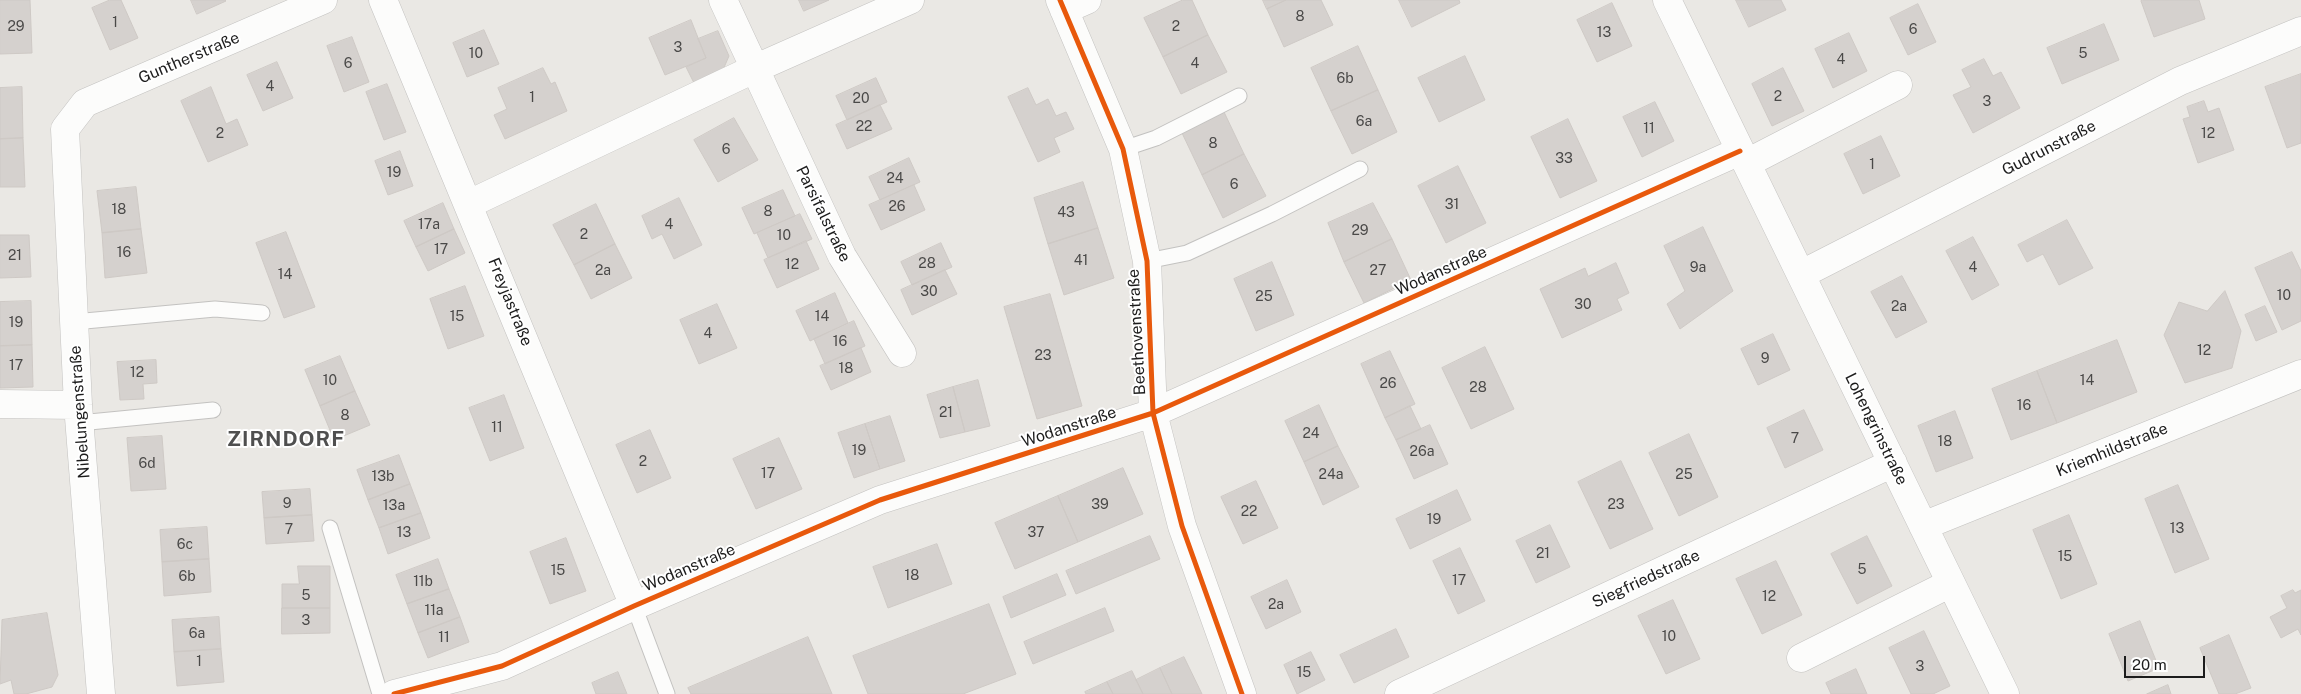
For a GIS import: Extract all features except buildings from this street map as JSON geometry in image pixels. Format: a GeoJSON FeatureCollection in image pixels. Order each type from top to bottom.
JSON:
{"type":"FeatureCollection","features":[{"type":"Feature","properties":{"kind":"street","name":"Guntherstraße"},"geometry":{"type":"LineString","coordinates":[[65,129],[85,103],[323,0]]}},
{"type":"Feature","properties":{"kind":"street","name":"Freyjastraße"},"geometry":{"type":"LineString","coordinates":[[383,0],[634,606]]}},
{"type":"Feature","properties":{"kind":"street","name":"Parsifalstraße"},"geometry":{"type":"LineString","coordinates":[[723,0],[842,256],[902,353]]}},
{"type":"Feature","properties":{"kind":"street"},"geometry":{"type":"LineString","coordinates":[[469,204],[754,70],[910,0]]}},
{"type":"Feature","properties":{"kind":"street","name":"Lohengrinstraße"},"geometry":{"type":"LineString","coordinates":[[1667,0],[2005,694]]}},
{"type":"Feature","properties":{"kind":"street","name":"Beethovenstraße"},"geometry":{"type":"LineString","coordinates":[[1070,3],[1123,149],[1147,260],[1153,413],[1182,526],[1242,694]]}},
{"type":"Feature","properties":{"kind":"street","name":"Gudrunstraße"},"geometry":{"type":"LineString","coordinates":[[1802,274],[2180,82],[2301,31]]}},
{"type":"Feature","properties":{"kind":"street"},"geometry":{"type":"LineString","coordinates":[[1744,157],[1898,85]]}},
{"type":"Feature","properties":{"kind":"street","name":"Nibelungenstraße"},"geometry":{"type":"LineString","coordinates":[[65,129],[79,414],[101,694]]}},
{"type":"Feature","properties":{"kind":"street","name":"Wodanstraße"},"geometry":{"type":"LineString","coordinates":[[394,694],[502,666],[634,606],[880,500],[1153,413],[1744,157]]}},
{"type":"Feature","properties":{"kind":"street","name":"Kriemhildstraße"},"geometry":{"type":"LineString","coordinates":[[1923,526],[2301,374]]}},
{"type":"Feature","properties":{"kind":"street"},"geometry":{"type":"LineString","coordinates":[[0,404],[79,414]]}},
{"type":"Feature","properties":{"kind":"street","name":"Siegfriedstraße"},"geometry":{"type":"LineString","coordinates":[[1399,694],[1893,463]]}},
{"type":"Feature","properties":{"kind":"street"},"geometry":{"type":"LineString","coordinates":[[1801,658],[1951,583]]}},
{"type":"Feature","properties":{"kind":"lane"},"geometry":{"type":"LineString","coordinates":[[1123,149],[1156,138],[1239,96]]}},
{"type":"Feature","properties":{"kind":"lane"},"geometry":{"type":"LineString","coordinates":[[1147,260],[1187,253],[1272,214],[1360,169]]}},
{"type":"Feature","properties":{"kind":"lane"},"geometry":{"type":"LineString","coordinates":[[74,322],[215,309],[262,313]]}},
{"type":"Feature","properties":{"kind":"lane"},"geometry":{"type":"LineString","coordinates":[[79,414],[213,410]]}},
{"type":"Feature","properties":{"kind":"lane"},"geometry":{"type":"LineString","coordinates":[[330,528],[380,694]]}},
{"type":"Feature","properties":{"kind":"lane"},"geometry":{"type":"LineString","coordinates":[[634,606],[667,694]]}},
{"type":"Feature","properties":{"kind":"cycle path"},"geometry":{"type":"LineString","coordinates":[[1060,0],[1123,149],[1147,261],[1153,413],[1182,526],[1242,694]]}},
{"type":"Feature","properties":{"kind":"cycle path"},"geometry":{"type":"LineString","coordinates":[[394,694],[502,666],[634,606],[880,500],[1153,413],[1740,151]]}},
{"type":"Feature","properties":{"kind":"district","name":"ZIRNDORF"},"geometry":{"type":"Point","coordinates":[286,440]}}]}
